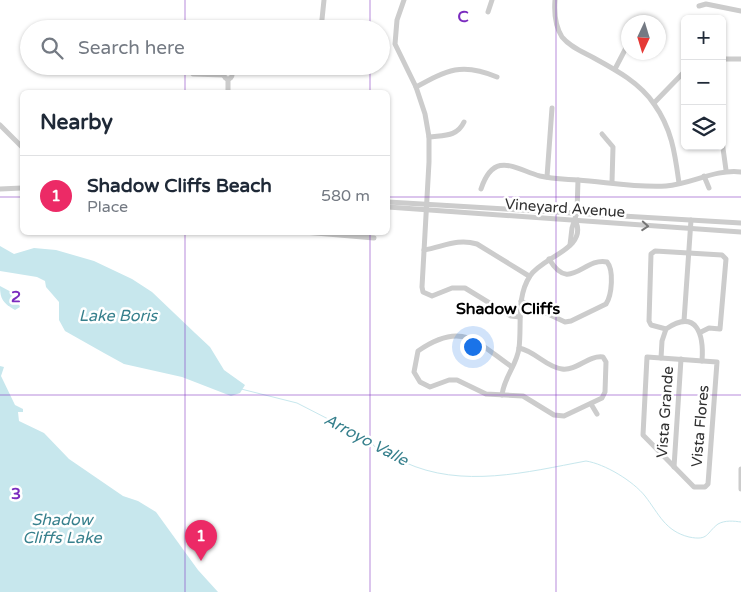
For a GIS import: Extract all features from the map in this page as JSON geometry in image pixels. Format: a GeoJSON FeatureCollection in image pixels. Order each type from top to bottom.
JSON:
{"type":"FeatureCollection","features":[{"type":"Feature","properties":{"kind":"street"},"geometry":{"type":"LineString","coordinates":[[322,20],[324,0]]}},
{"type":"Feature","properties":{"kind":"street"},"geometry":{"type":"LineString","coordinates":[[402,0],[397,20],[396,44],[416,87],[425,114],[429,137],[422,287],[427,295],[432,296],[458,286],[465,288],[511,316],[520,317]]}},
{"type":"Feature","properties":{"kind":"street"},"geometry":{"type":"LineString","coordinates":[[488,12],[492,0]]}},
{"type":"Feature","properties":{"kind":"street"},"geometry":{"type":"LineString","coordinates":[[555,0],[554,12],[562,36],[570,44],[615,69],[633,82],[654,103],[669,129],[675,149],[679,183]]}},
{"type":"Feature","properties":{"kind":"street"},"geometry":{"type":"LineString","coordinates":[[699,6],[706,4],[741,11]]}},
{"type":"Feature","properties":{"kind":"street"},"geometry":{"type":"LineString","coordinates":[[615,69],[621,57]]}},
{"type":"Feature","properties":{"kind":"street"},"geometry":{"type":"LineString","coordinates":[[726,59],[741,59]]}},
{"type":"Feature","properties":{"kind":"street"},"geometry":{"type":"LineString","coordinates":[[416,87],[450,70],[463,68],[497,76]]}},
{"type":"Feature","properties":{"kind":"street"},"geometry":{"type":"LineString","coordinates":[[227,75],[228,90]]}},
{"type":"Feature","properties":{"kind":"street"},"geometry":{"type":"LineString","coordinates":[[654,103],[681,76]]}},
{"type":"Feature","properties":{"kind":"street"},"geometry":{"type":"LineString","coordinates":[[547,177],[552,108]]}},
{"type":"Feature","properties":{"kind":"street"},"geometry":{"type":"LineString","coordinates":[[429,137],[454,134],[464,122]]}},
{"type":"Feature","properties":{"kind":"street"},"geometry":{"type":"LineString","coordinates":[[0,126],[20,146]]}},
{"type":"Feature","properties":{"kind":"street"},"geometry":{"type":"LineString","coordinates":[[602,134],[613,147],[612,182]]}},
{"type":"Feature","properties":{"kind":"street"},"geometry":{"type":"LineString","coordinates":[[723,150],[726,170]]}},
{"type":"Feature","properties":{"kind":"street"},"geometry":{"type":"LineString","coordinates":[[482,189],[484,181],[492,172],[508,164],[547,177],[666,186],[726,170],[741,172]]}},
{"type":"Feature","properties":{"kind":"street"},"geometry":{"type":"LineString","coordinates":[[704,176],[709,188]]}},
{"type":"Feature","properties":{"kind":"street"},"geometry":{"type":"LineString","coordinates":[[502,395],[505,379],[519,348],[521,301],[529,276],[570,245],[572,228],[576,222],[578,180]]}},
{"type":"Feature","properties":{"kind":"street"},"geometry":{"type":"LineString","coordinates":[[0,189],[20,188]]}},
{"type":"Feature","properties":{"kind":"street","name":"Vineyard Avenue"},"geometry":{"type":"LineString","coordinates":[[390,202],[576,222],[741,232]]}},
{"type":"Feature","properties":{"kind":"street","name":"Vineyard Avenue"},"geometry":{"type":"LineString","coordinates":[[390,207],[577,212],[741,223]]}},
{"type":"Feature","properties":{"kind":"street"},"geometry":{"type":"LineString","coordinates":[[684,322],[691,220]]}},
{"type":"Feature","properties":{"kind":"street"},"geometry":{"type":"LineString","coordinates":[[342,235],[374,238]]}},
{"type":"Feature","properties":{"kind":"street"},"geometry":{"type":"LineString","coordinates":[[424,250],[453,242],[469,241],[478,244],[529,276]]}},
{"type":"Feature","properties":{"kind":"street"},"geometry":{"type":"LineString","coordinates":[[684,322],[666,329],[651,325],[649,321],[651,254],[656,251],[722,255],[726,259],[720,329],[709,328],[701,332]]}},
{"type":"Feature","properties":{"kind":"street"},"geometry":{"type":"LineString","coordinates":[[521,301],[565,322],[606,304],[609,298],[611,270],[607,262],[601,261],[568,274],[561,273],[549,259]]}},
{"type":"Feature","properties":{"kind":"street"},"geometry":{"type":"LineString","coordinates":[[674,467],[643,435],[647,357],[702,361],[704,341],[701,332],[684,322]]}},
{"type":"Feature","properties":{"kind":"street","name":"Vista Grande"},"geometry":{"type":"LineString","coordinates":[[661,358],[662,341],[666,329]]}},
{"type":"Feature","properties":{"kind":"street"},"geometry":{"type":"LineString","coordinates":[[512,367],[468,337],[461,335],[440,339],[424,347],[415,356],[414,372],[416,378],[430,387],[450,380],[458,380],[481,393],[523,396],[554,416],[564,416],[602,398],[605,392],[606,362],[603,357],[596,356],[564,369],[557,368],[534,353],[519,348]]}},
{"type":"Feature","properties":{"kind":"street","name":"Vista Grande"},"geometry":{"type":"LineString","coordinates":[[674,467],[681,359]]}},
{"type":"Feature","properties":{"kind":"street","name":"Vista Flores"},"geometry":{"type":"LineString","coordinates":[[674,467],[694,487],[705,487],[708,484],[717,362],[702,361]]}},
{"type":"Feature","properties":{"kind":"street"},"geometry":{"type":"LineString","coordinates":[[591,404],[598,414]]}},
{"type":"Feature","properties":{"kind":"street"},"geometry":{"type":"LineString","coordinates":[[741,469],[741,489]]}},
{"type":"Feature","properties":{"kind":"water","name":"Lake Boris"},"geometry":{"type":"Polygon","coordinates":[[[0,246],[14,254],[34,248],[56,250],[94,261],[132,279],[152,292],[210,347],[224,370],[245,385],[240,393],[231,396],[182,377],[124,364],[65,331],[59,320],[59,302],[46,287],[45,281],[37,277],[0,271],[0,246]]]}},
{"type":"Feature","properties":{"kind":"water"},"geometry":{"type":"Polygon","coordinates":[[[0,286],[15,294],[20,307],[15,310],[5,303],[0,286]]]}},
{"type":"Feature","properties":{"kind":"water","name":"Shadow Cliffs Lake"},"geometry":{"type":"Polygon","coordinates":[[[0,366],[4,367],[1,376],[15,405],[23,409],[23,412],[18,412],[19,421],[44,433],[69,459],[123,496],[138,501],[156,512],[198,570],[218,592],[0,592],[0,366]]]}},
{"type":"Feature","properties":{"kind":"waterway","name":"Arroyo Valle"},"geometry":{"type":"LineString","coordinates":[[241,389],[297,403],[371,441],[374,446],[400,460],[426,470],[449,475],[495,476],[541,470],[586,461],[610,469],[626,479],[640,490],[663,521],[674,531],[681,534],[700,538],[704,537],[718,524],[730,521],[741,522]]}},
{"type":"Feature","properties":{"kind":"place","name":"Shadow Cliffs Beach"},"geometry":{"type":"Point","coordinates":[201,561]}},
{"type":"Feature","properties":{"kind":"district","name":"Shadow Cliffs"},"geometry":{"type":"Point","coordinates":[508,309]}}]}
